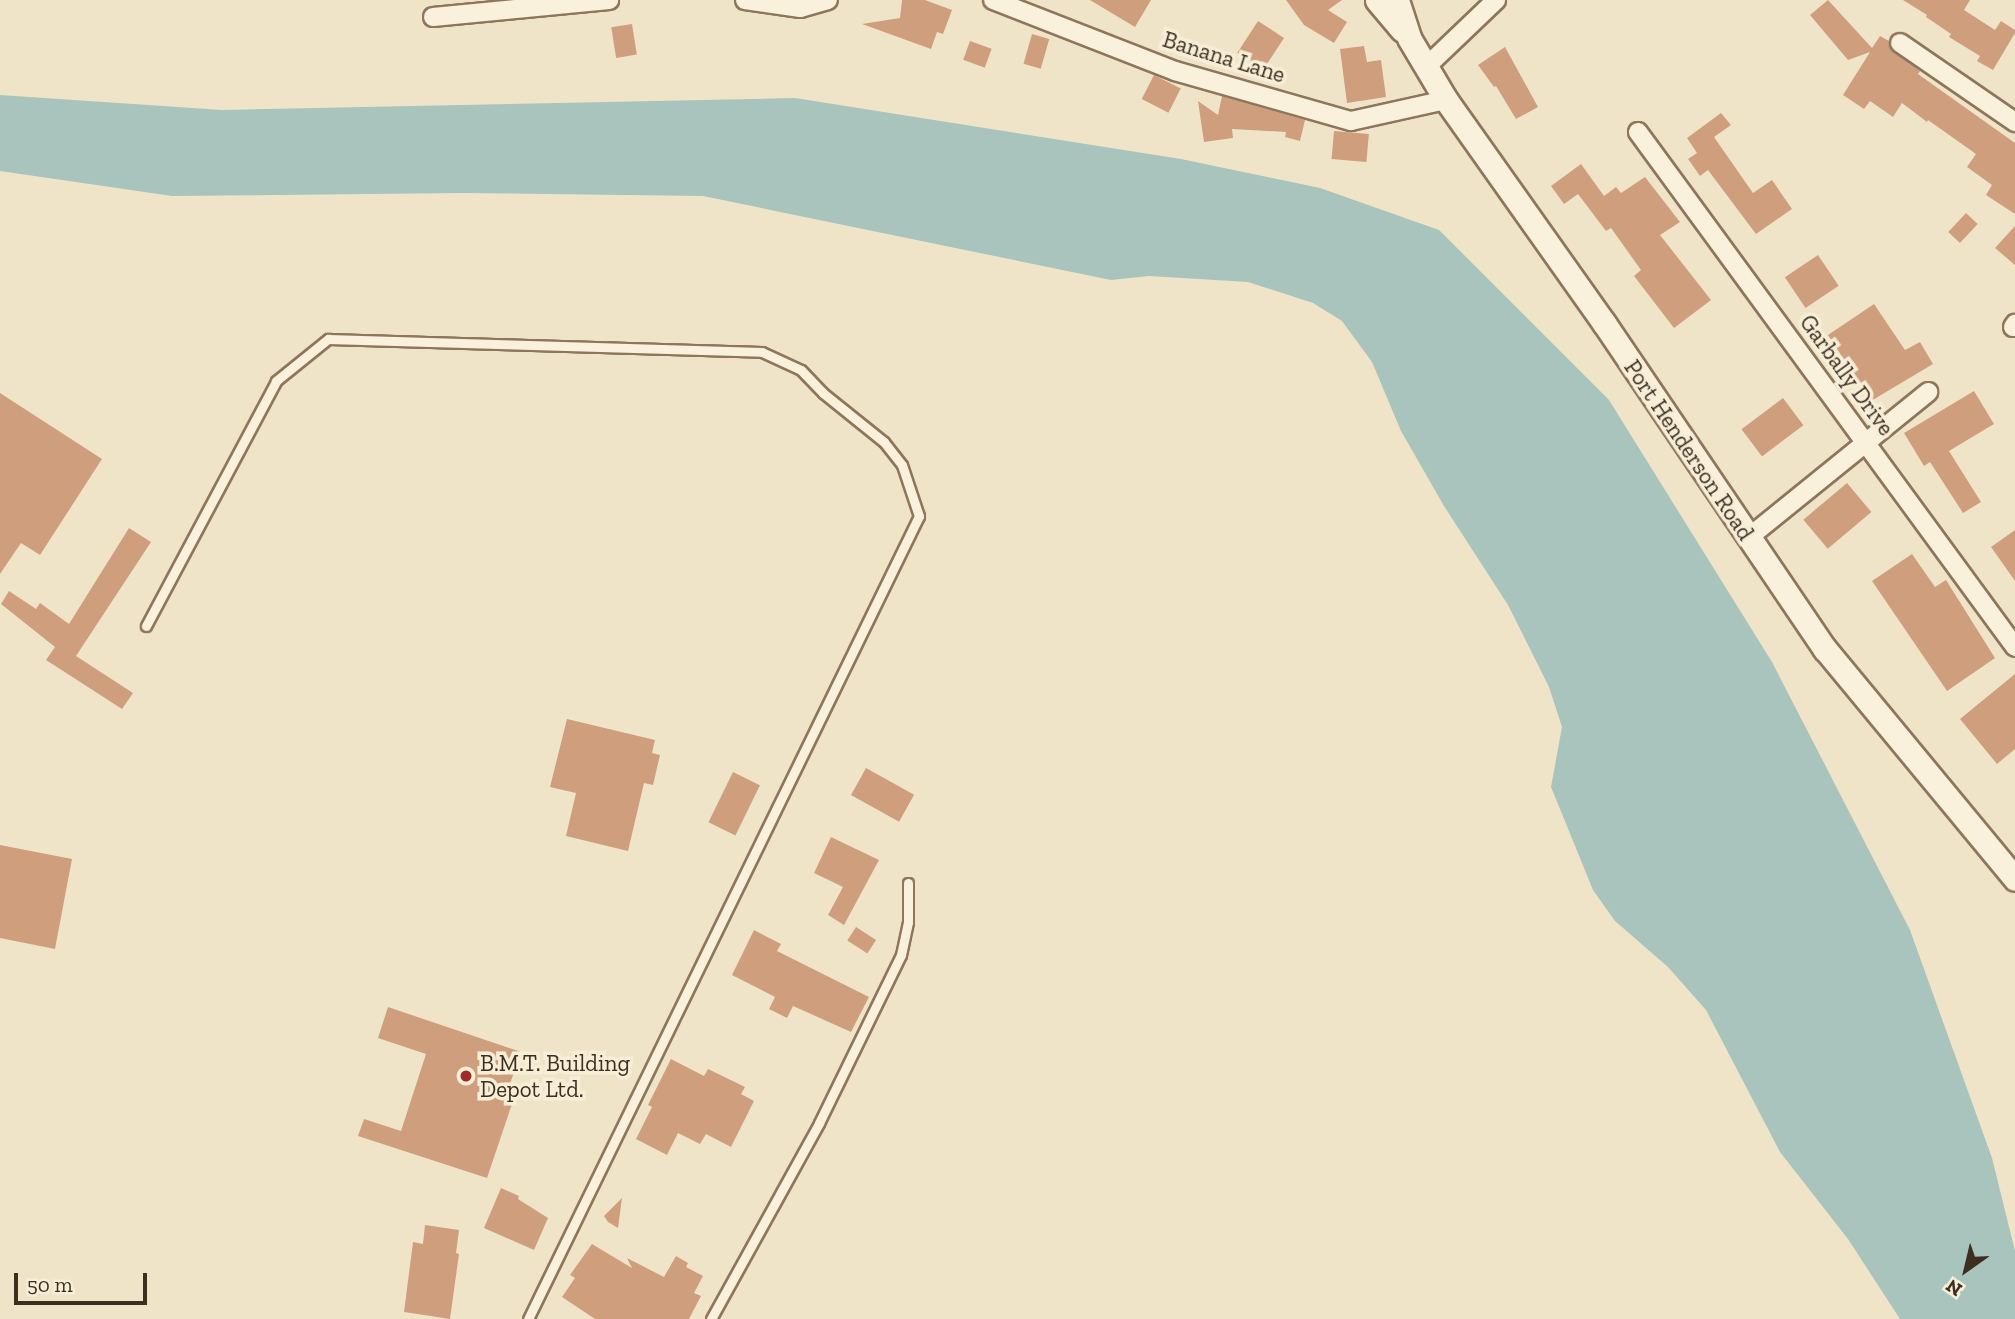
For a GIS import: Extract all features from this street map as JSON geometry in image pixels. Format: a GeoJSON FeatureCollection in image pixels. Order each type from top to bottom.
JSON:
{"type":"FeatureCollection","features":[{"type":"Feature","properties":{"kind":"street"},"geometry":{"type":"LineString","coordinates":[[433,17],[609,0]]}},
{"type":"Feature","properties":{"kind":"street"},"geometry":{"type":"LineString","coordinates":[[745,0],[800,8],[828,0]]}},
{"type":"Feature","properties":{"kind":"street","name":"Banana Lane"},"geometry":{"type":"LineString","coordinates":[[993,0],[1175,71],[1351,121],[1446,100]]}},
{"type":"Feature","properties":{"kind":"street"},"geometry":{"type":"LineString","coordinates":[[1377,0],[1409,38]]}},
{"type":"Feature","properties":{"kind":"street","name":"Port Henderson Road"},"geometry":{"type":"LineString","coordinates":[[1397,0],[1409,38],[1446,100],[1604,323],[1825,649],[2015,879]]}},
{"type":"Feature","properties":{"kind":"street"},"geometry":{"type":"LineString","coordinates":[[1426,67],[1496,0]]}},
{"type":"Feature","properties":{"kind":"street"},"geometry":{"type":"LineString","coordinates":[[1900,43],[2015,122]]}},
{"type":"Feature","properties":{"kind":"street","name":"Garbally Drive"},"geometry":{"type":"LineString","coordinates":[[1639,132],[2015,647]]}},
{"type":"Feature","properties":{"kind":"street"},"geometry":{"type":"LineString","coordinates":[[1748,538],[1928,392]]}},
{"type":"Feature","properties":{"kind":"lane"},"geometry":{"type":"LineString","coordinates":[[146,626],[276,381],[328,340],[762,352],[801,370],[884,442],[902,465],[919,516],[528,1319]]}},
{"type":"Feature","properties":{"kind":"lane"},"geometry":{"type":"LineString","coordinates":[[711,1319],[819,1123],[901,955],[908,922],[908,883]]}},
{"type":"Feature","properties":{"kind":"water"},"geometry":{"type":"Polygon","coordinates":[[[0,95],[222,110],[795,98],[1181,159],[1320,188],[1439,230],[1609,400],[1772,662],[1910,930],[1992,1158],[2015,1251],[2015,1319],[1900,1319],[1848,1239],[1780,1152],[1706,1010],[1668,967],[1615,921],[1593,890],[1551,787],[1562,727],[1549,687],[1508,605],[1444,506],[1401,431],[1372,362],[1342,321],[1313,303],[1248,282],[1149,276],[1111,280],[703,196],[463,193],[172,196],[0,171],[0,95]]]}},
{"type":"Feature","properties":{"kind":"building"},"geometry":{"type":"Polygon","coordinates":[[[902,0],[925,0],[952,10],[943,34],[937,32],[931,49],[862,24],[900,18],[902,0]]]}},
{"type":"Feature","properties":{"kind":"building"},"geometry":{"type":"Polygon","coordinates":[[[1090,0],[1151,0],[1135,27],[1090,0]]]}},
{"type":"Feature","properties":{"kind":"building"},"geometry":{"type":"Polygon","coordinates":[[[1286,0],[1342,0],[1328,10],[1347,22],[1334,43],[1304,25],[1286,0]]]}},
{"type":"Feature","properties":{"kind":"building"},"geometry":{"type":"Polygon","coordinates":[[[1828,0],[1872,48],[1880,36],[1889,41],[1894,52],[1920,71],[1918,74],[2015,143],[2015,214],[1986,195],[1992,185],[1967,167],[1976,154],[1928,120],[1927,122],[1902,103],[1893,117],[1870,101],[1864,109],[1843,95],[1870,52],[1848,60],[1810,15],[1828,0]]]}},
{"type":"Feature","properties":{"kind":"building"},"geometry":{"type":"Polygon","coordinates":[[[1903,0],[1970,0],[1964,10],[1995,30],[2001,21],[2015,30],[2015,33],[1993,70],[1977,61],[1980,56],[1949,37],[1951,34],[1903,0]]]}},
{"type":"Feature","properties":{"kind":"building"},"geometry":{"type":"Polygon","coordinates":[[[1258,21],[1284,38],[1263,70],[1237,53],[1258,21]]]}},
{"type":"Feature","properties":{"kind":"building"},"geometry":{"type":"Polygon","coordinates":[[[632,24],[637,55],[616,58],[611,27],[632,24]]]}},
{"type":"Feature","properties":{"kind":"building"},"geometry":{"type":"Polygon","coordinates":[[[1032,34],[1049,39],[1041,69],[1023,64],[1032,34]]]}},
{"type":"Feature","properties":{"kind":"building"},"geometry":{"type":"Polygon","coordinates":[[[970,41],[992,49],[985,68],[963,60],[970,41]]]}},
{"type":"Feature","properties":{"kind":"building"},"geometry":{"type":"Polygon","coordinates":[[[1364,46],[1367,62],[1381,60],[1386,97],[1347,103],[1340,49],[1364,46]]]}},
{"type":"Feature","properties":{"kind":"building"},"geometry":{"type":"Polygon","coordinates":[[[1505,47],[1538,107],[1516,119],[1496,86],[1494,87],[1478,65],[1505,47]]]}},
{"type":"Feature","properties":{"kind":"building"},"geometry":{"type":"Polygon","coordinates":[[[1154,75],[1181,89],[1168,113],[1142,99],[1154,75]]]}},
{"type":"Feature","properties":{"kind":"building"},"geometry":{"type":"Polygon","coordinates":[[[1222,96],[1305,120],[1300,141],[1285,137],[1286,132],[1232,129],[1233,138],[1204,142],[1198,101],[1218,115],[1222,96]]]}},
{"type":"Feature","properties":{"kind":"building"},"geometry":{"type":"Polygon","coordinates":[[[1721,113],[1731,125],[1714,137],[1753,193],[1772,180],[1792,209],[1756,234],[1708,170],[1700,176],[1688,159],[1697,153],[1687,138],[1721,113]]]}},
{"type":"Feature","properties":{"kind":"building"},"geometry":{"type":"Polygon","coordinates":[[[1334,131],[1369,134],[1366,162],[1332,159],[1334,131]]]}},
{"type":"Feature","properties":{"kind":"building"},"geometry":{"type":"Polygon","coordinates":[[[1581,164],[1604,196],[1616,187],[1621,193],[1645,177],[1680,222],[1660,235],[1711,300],[1674,328],[1634,276],[1641,270],[1611,228],[1606,231],[1578,194],[1564,204],[1551,186],[1581,164]]]}},
{"type":"Feature","properties":{"kind":"building"},"geometry":{"type":"Polygon","coordinates":[[[1966,213],[1978,224],[1960,243],[1948,232],[1966,213]]]}},
{"type":"Feature","properties":{"kind":"building"},"geometry":{"type":"Polygon","coordinates":[[[2015,226],[2015,265],[1995,248],[2015,226]]]}},
{"type":"Feature","properties":{"kind":"building"},"geometry":{"type":"Polygon","coordinates":[[[1818,255],[1839,286],[1806,308],[1785,277],[1818,255]]]}},
{"type":"Feature","properties":{"kind":"building"},"geometry":{"type":"Polygon","coordinates":[[[1874,304],[1905,350],[1920,342],[1933,364],[1871,401],[1828,335],[1874,304]]]}},
{"type":"Feature","properties":{"kind":"building"},"geometry":{"type":"Polygon","coordinates":[[[1974,391],[1994,424],[1949,451],[1981,502],[1963,513],[1930,462],[1924,466],[1904,433],[1974,391]]]}},
{"type":"Feature","properties":{"kind":"building"},"geometry":{"type":"Polygon","coordinates":[[[0,393],[102,459],[40,555],[21,543],[0,574],[0,393]]]}},
{"type":"Feature","properties":{"kind":"building"},"geometry":{"type":"Polygon","coordinates":[[[1783,398],[1803,425],[1762,456],[1741,429],[1783,398]]]}},
{"type":"Feature","properties":{"kind":"building"},"geometry":{"type":"Polygon","coordinates":[[[1847,483],[1871,512],[1828,549],[1803,520],[1847,483]]]}},
{"type":"Feature","properties":{"kind":"building"},"geometry":{"type":"Polygon","coordinates":[[[129,528],[151,542],[76,656],[133,693],[122,709],[46,660],[55,647],[1,604],[9,591],[36,609],[40,603],[69,624],[129,528]]]}},
{"type":"Feature","properties":{"kind":"building"},"geometry":{"type":"Polygon","coordinates":[[[2015,530],[2015,581],[1991,547],[2015,530]]]}},
{"type":"Feature","properties":{"kind":"building"},"geometry":{"type":"Polygon","coordinates":[[[1912,554],[1935,587],[1946,580],[1995,658],[1947,691],[1872,581],[1912,554]]]}},
{"type":"Feature","properties":{"kind":"building"},"geometry":{"type":"Polygon","coordinates":[[[2015,674],[2015,749],[1997,764],[1960,719],[2015,674]]]}},
{"type":"Feature","properties":{"kind":"building"},"geometry":{"type":"Polygon","coordinates":[[[567,719],[655,740],[652,753],[660,755],[653,785],[644,783],[628,851],[566,836],[576,793],[550,787],[567,719]]]}},
{"type":"Feature","properties":{"kind":"building"},"geometry":{"type":"Polygon","coordinates":[[[866,768],[914,795],[899,822],[851,795],[866,768]]]}},
{"type":"Feature","properties":{"kind":"building"},"geometry":{"type":"Polygon","coordinates":[[[733,772],[760,785],[735,835],[708,822],[733,772]]]}},
{"type":"Feature","properties":{"kind":"building"},"geometry":{"type":"Polygon","coordinates":[[[831,837],[879,860],[844,925],[828,915],[843,887],[814,873],[831,837]]]}},
{"type":"Feature","properties":{"kind":"building"},"geometry":{"type":"Polygon","coordinates":[[[0,845],[72,859],[55,949],[0,938],[0,845]]]}},
{"type":"Feature","properties":{"kind":"building"},"geometry":{"type":"Polygon","coordinates":[[[856,927],[876,940],[867,953],[847,940],[856,927]]]}},
{"type":"Feature","properties":{"kind":"building"},"geometry":{"type":"Polygon","coordinates":[[[754,930],[781,944],[777,951],[869,997],[851,1032],[793,1006],[787,1018],[769,1009],[775,997],[732,975],[754,930]]]}},
{"type":"Feature","properties":{"kind":"building","name":"B.M.T. Building Depot Ltd."},"geometry":{"type":"Polygon","coordinates":[[[388,1007],[521,1052],[505,1098],[513,1101],[487,1178],[358,1136],[364,1119],[401,1131],[426,1054],[378,1038],[388,1007]]]}},
{"type":"Feature","properties":{"kind":"building"},"geometry":{"type":"Polygon","coordinates":[[[671,1059],[704,1076],[708,1069],[745,1087],[741,1094],[754,1101],[731,1147],[706,1134],[700,1144],[678,1133],[667,1155],[636,1139],[652,1107],[648,1105],[671,1059]]]}},
{"type":"Feature","properties":{"kind":"building"},"geometry":{"type":"Polygon","coordinates":[[[501,1188],[519,1196],[518,1199],[548,1218],[534,1250],[484,1228],[501,1188]]]}},
{"type":"Feature","properties":{"kind":"building"},"geometry":{"type":"Polygon","coordinates":[[[622,1198],[618,1228],[604,1216],[622,1198]]]}},
{"type":"Feature","properties":{"kind":"building"},"geometry":{"type":"Polygon","coordinates":[[[425,1225],[459,1230],[456,1253],[459,1254],[450,1319],[404,1312],[413,1242],[423,1244],[425,1225]]]}},
{"type":"Feature","properties":{"kind":"building"},"geometry":{"type":"Polygon","coordinates":[[[592,1244],[632,1268],[627,1258],[664,1277],[676,1256],[688,1263],[686,1267],[703,1276],[694,1293],[701,1296],[689,1319],[595,1319],[562,1297],[575,1278],[570,1275],[592,1244]]]}},
{"type":"Feature","properties":{"kind":"place","name":"B.M.T. Building Depot Ltd."},"geometry":{"type":"Point","coordinates":[466,1076]}}]}
